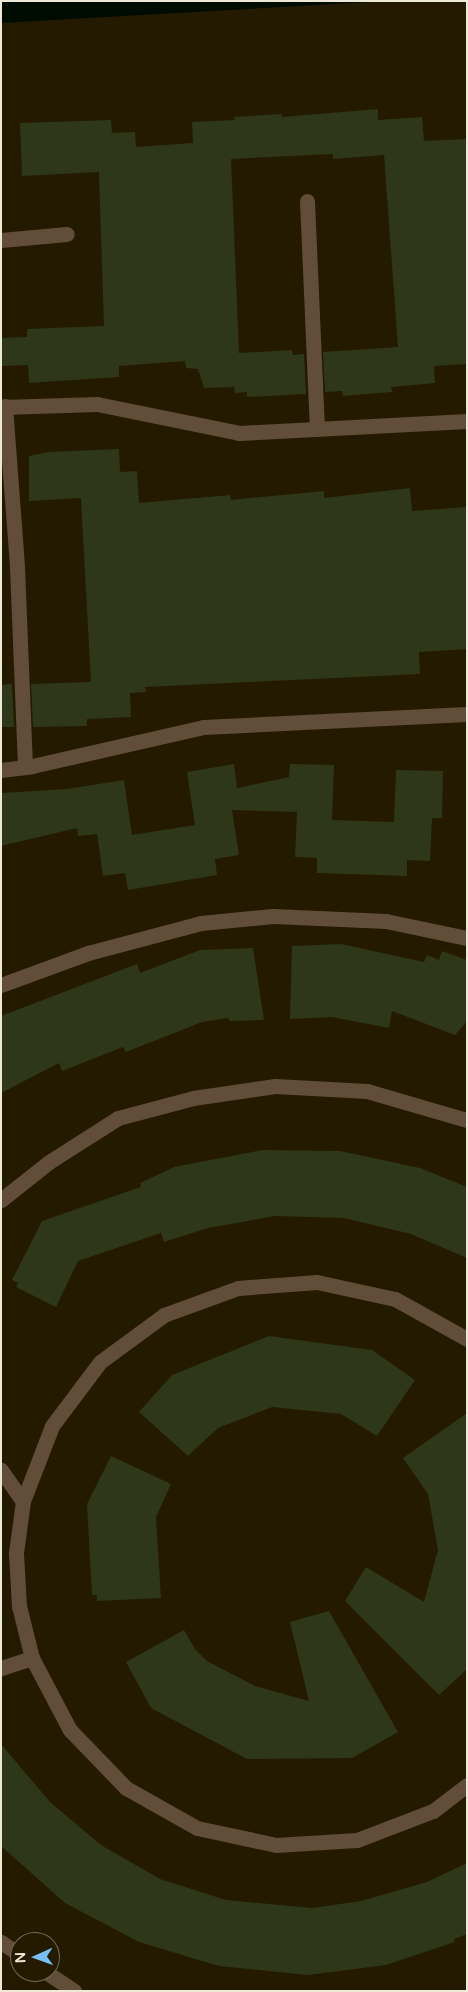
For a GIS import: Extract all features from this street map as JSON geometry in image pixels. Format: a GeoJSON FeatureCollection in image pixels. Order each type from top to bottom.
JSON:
{"type":"FeatureCollection","features":[{"type":"Feature","properties":{"kind":"lane"},"geometry":{"type":"LineString","coordinates":[[307,201],[317,428]]}},
{"type":"Feature","properties":{"kind":"lane"},"geometry":{"type":"LineString","coordinates":[[1,240],[67,234]]}},
{"type":"Feature","properties":{"kind":"lane"},"geometry":{"type":"LineString","coordinates":[[25,767],[3,407],[97,404],[239,433],[467,421]]}},
{"type":"Feature","properties":{"kind":"lane"},"geometry":{"type":"LineString","coordinates":[[1,770],[25,767],[203,728],[467,714]]}},
{"type":"Feature","properties":{"kind":"lane"},"geometry":{"type":"LineString","coordinates":[[1,985],[88,952],[192,926],[264,917],[386,921],[467,938]]}},
{"type":"Feature","properties":{"kind":"lane"},"geometry":{"type":"LineString","coordinates":[[1,1200],[49,1162],[118,1118],[193,1098],[275,1086],[367,1091],[467,1120]]}},
{"type":"Feature","properties":{"kind":"lane"},"geometry":{"type":"LineString","coordinates":[[467,1339],[386,1297],[317,1282],[238,1288],[164,1315],[100,1362],[52,1426],[23,1500],[16,1553],[20,1606],[32,1658],[70,1730],[126,1788],[197,1828],[276,1845],[357,1840],[433,1811],[467,1785]]}},
{"type":"Feature","properties":{"kind":"lane"},"geometry":{"type":"LineString","coordinates":[[1,1470],[23,1500]]}},
{"type":"Feature","properties":{"kind":"lane"},"geometry":{"type":"LineString","coordinates":[[1,1668],[32,1658]]}},
{"type":"Feature","properties":{"kind":"lane"},"geometry":{"type":"LineString","coordinates":[[60,1982],[74,1991]]}},
{"type":"Feature","properties":{"kind":"shaded area"},"geometry":{"type":"Polygon","coordinates":[[[1,1],[388,1],[1,23],[1,1]]]}},
{"type":"Feature","properties":{"kind":"building"},"geometry":{"type":"Polygon","coordinates":[[[378,109],[378,120],[422,117],[424,141],[467,139],[467,364],[434,366],[435,383],[391,387],[392,392],[343,396],[342,391],[325,392],[323,352],[398,347],[384,155],[333,159],[333,154],[231,159],[239,353],[292,350],[293,355],[304,354],[306,394],[247,397],[247,392],[235,393],[234,387],[204,388],[198,369],[186,368],[185,361],[119,366],[119,377],[29,383],[28,365],[1,366],[1,338],[27,337],[27,329],[104,326],[99,172],[22,176],[20,123],[111,120],[112,133],[135,132],[136,147],[193,143],[192,122],[235,120],[234,117],[282,114],[282,117],[378,109]]]}},
{"type":"Feature","properties":{"kind":"building"},"geometry":{"type":"Polygon","coordinates":[[[119,449],[120,472],[137,471],[139,503],[230,495],[231,500],[324,491],[324,498],[410,488],[412,511],[467,507],[467,649],[419,652],[420,674],[145,687],[146,692],[130,693],[131,717],[87,719],[87,726],[33,727],[31,684],[91,682],[81,498],[29,501],[29,456],[49,452],[119,449]]]}},
{"type":"Feature","properties":{"kind":"building"},"geometry":{"type":"Polygon","coordinates":[[[12,684],[14,727],[1,727],[1,685],[12,684]]]}},
{"type":"Feature","properties":{"kind":"building"},"geometry":{"type":"Polygon","coordinates":[[[234,764],[237,788],[289,777],[290,764],[334,765],[332,820],[394,822],[396,770],[443,771],[442,818],[432,818],[430,861],[407,860],[407,876],[317,873],[317,858],[295,857],[297,812],[232,810],[239,855],[215,859],[217,875],[128,890],[125,873],[103,876],[97,834],[78,836],[77,828],[1,846],[1,793],[67,789],[124,780],[132,835],[195,825],[187,772],[234,764]]]}},
{"type":"Feature","properties":{"kind":"building"},"geometry":{"type":"Polygon","coordinates":[[[341,944],[424,962],[427,955],[439,960],[442,951],[467,960],[467,1021],[455,1035],[392,1011],[389,1028],[332,1017],[290,1019],[292,946],[341,944]]]}},
{"type":"Feature","properties":{"kind":"building"},"geometry":{"type":"Polygon","coordinates":[[[253,948],[264,1020],[230,1021],[228,1018],[202,1022],[126,1052],[123,1047],[62,1071],[59,1063],[1,1093],[1,1016],[137,964],[140,973],[200,950],[253,948]]]}},
{"type":"Feature","properties":{"kind":"building"},"geometry":{"type":"Polygon","coordinates":[[[263,1150],[340,1151],[420,1168],[467,1187],[467,1258],[411,1234],[344,1218],[275,1216],[208,1228],[164,1242],[161,1233],[78,1261],[56,1307],[16,1287],[18,1283],[12,1280],[42,1221],[141,1187],[140,1183],[174,1167],[263,1150]]]}},
{"type":"Feature","properties":{"kind":"building"},"geometry":{"type":"Polygon","coordinates":[[[269,1336],[372,1350],[415,1380],[377,1436],[341,1414],[272,1407],[218,1428],[188,1456],[139,1412],[172,1375],[269,1336]]]}},
{"type":"Feature","properties":{"kind":"building"},"geometry":{"type":"Polygon","coordinates":[[[467,1413],[467,1669],[439,1695],[345,1601],[366,1567],[424,1602],[438,1550],[428,1494],[403,1458],[467,1413]]]}},
{"type":"Feature","properties":{"kind":"building"},"geometry":{"type":"Polygon","coordinates":[[[111,1456],[171,1484],[156,1517],[161,1598],[97,1601],[97,1595],[92,1595],[87,1504],[111,1456]]]}},
{"type":"Feature","properties":{"kind":"building"},"geometry":{"type":"Polygon","coordinates":[[[329,1611],[398,1732],[352,1758],[247,1759],[151,1708],[126,1662],[184,1630],[195,1649],[207,1661],[255,1686],[309,1701],[290,1622],[329,1611]]]}},
{"type":"Feature","properties":{"kind":"building"},"geometry":{"type":"Polygon","coordinates":[[[1,1744],[50,1802],[101,1845],[160,1879],[226,1900],[312,1908],[361,1901],[427,1882],[467,1863],[467,1934],[454,1939],[455,1942],[386,1965],[308,1975],[219,1966],[139,1942],[65,1903],[1,1846],[1,1744]]]}}]}
